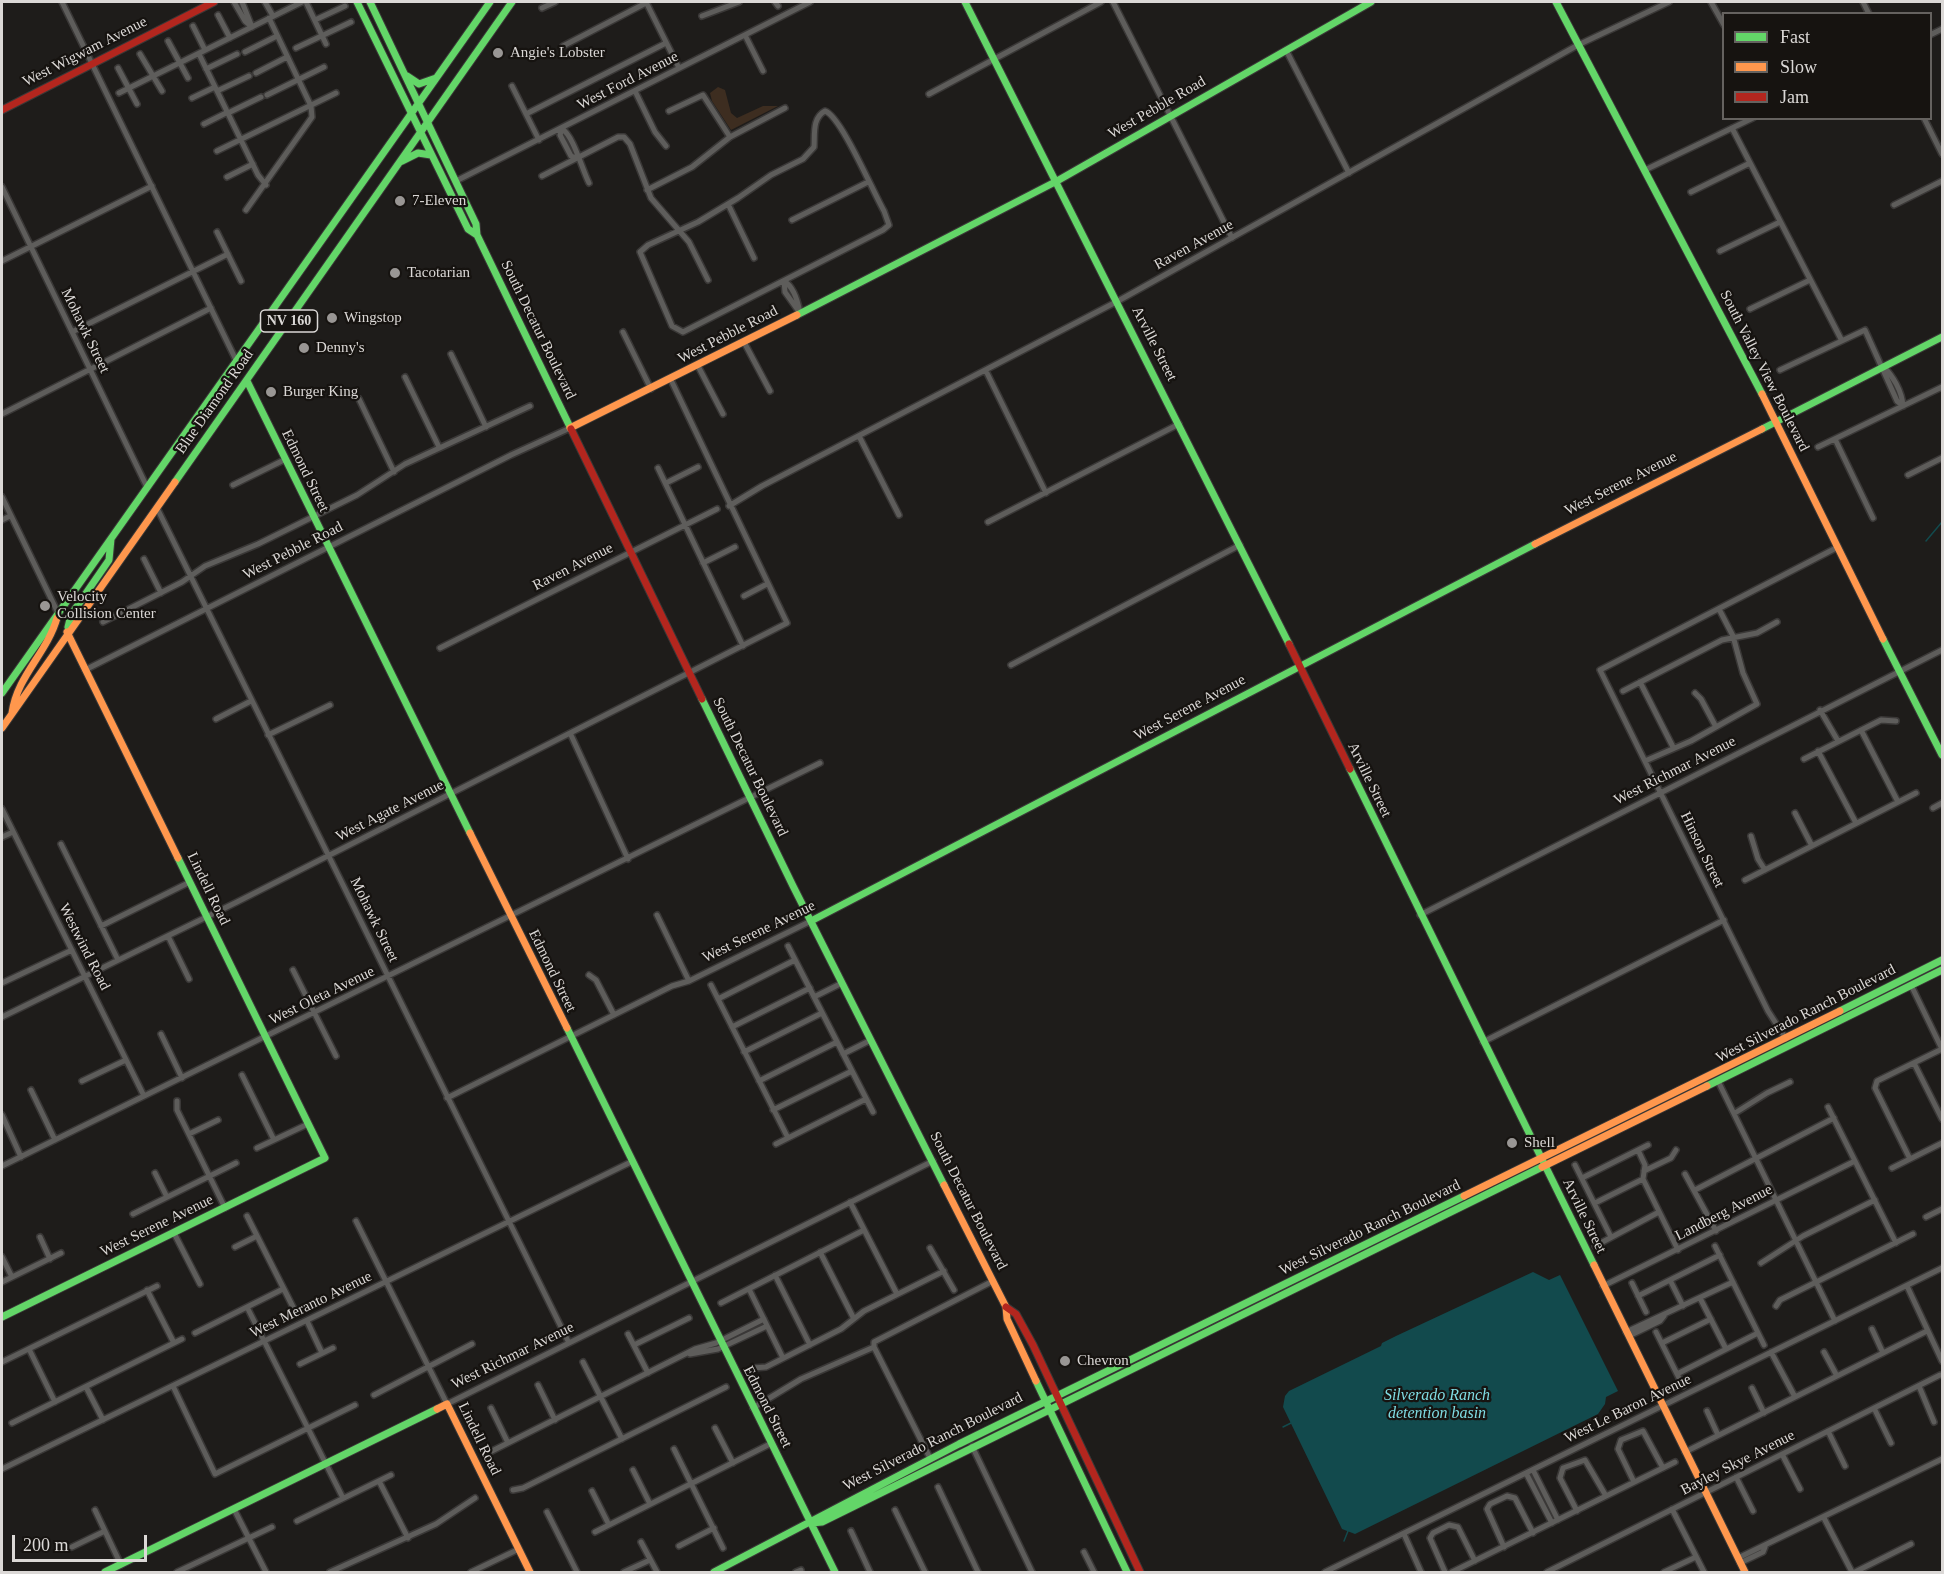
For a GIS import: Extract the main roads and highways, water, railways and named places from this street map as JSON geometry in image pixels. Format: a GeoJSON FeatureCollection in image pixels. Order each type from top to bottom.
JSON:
{"type":"FeatureCollection","features":[{"type":"Feature","properties":{"kind":"main road","name":"West Wigwam Avenue"},"geometry":{"type":"LineString","coordinates":[[2,110],[213,2]]}},
{"type":"Feature","properties":{"kind":"main road","name":"South Decatur Boulevard"},"geometry":{"type":"LineString","coordinates":[[357,2],[468,229],[477,235]]}},
{"type":"Feature","properties":{"kind":"main road","name":"South Decatur Boulevard"},"geometry":{"type":"LineString","coordinates":[[370,2],[476,224],[477,235],[689,675],[1006,1307],[1007,1319],[1047,1398],[1127,1572]]}},
{"type":"Feature","properties":{"kind":"main road","name":"Blue Diamond Road"},"geometry":{"type":"LineString","coordinates":[[2,693],[490,2]]}},
{"type":"Feature","properties":{"kind":"main road","name":"Blue Diamond Road"},"geometry":{"type":"LineString","coordinates":[[2,728],[67,632],[247,381],[512,2]]}},
{"type":"Feature","properties":{"kind":"main road","name":"Arville Street"},"geometry":{"type":"LineString","coordinates":[[965,2],[996,59],[1240,545],[1745,1572]]}},
{"type":"Feature","properties":{"kind":"main road","name":"West Pebble Road"},"geometry":{"type":"LineString","coordinates":[[570,428],[671,380],[1057,181],[1371,2]]}},
{"type":"Feature","properties":{"kind":"main road","name":"South Valley View Boulevard"},"geometry":{"type":"LineString","coordinates":[[1556,2],[1776,421],[1942,755]]}},
{"type":"Feature","properties":{"kind":"main road"},"geometry":{"type":"LineString","coordinates":[[406,76],[419,84],[438,76]]}},
{"type":"Feature","properties":{"kind":"main road"},"geometry":{"type":"LineString","coordinates":[[400,162],[416,154],[431,155]]}},
{"type":"Feature","properties":{"kind":"main road","name":"West Serene Avenue"},"geometry":{"type":"LineString","coordinates":[[811,921],[1298,667],[1942,337]]}},
{"type":"Feature","properties":{"kind":"main road","name":"Edmond Street"},"geometry":{"type":"LineString","coordinates":[[247,381],[312,517],[835,1572]]}},
{"type":"Feature","properties":{"kind":"main road"},"geometry":{"type":"LineString","coordinates":[[67,632],[71,615],[110,560],[111,538]]}},
{"type":"Feature","properties":{"kind":"main road"},"geometry":{"type":"LineString","coordinates":[[12,713],[12,696],[54,634],[58,613]]}},
{"type":"Feature","properties":{"kind":"main road","name":"Lindell Road"},"geometry":{"type":"LineString","coordinates":[[67,632],[325,1158]]}},
{"type":"Feature","properties":{"kind":"main road","name":"West Silverado Ranch Boulevard"},"geometry":{"type":"LineString","coordinates":[[714,1572],[811,1523],[819,1515],[1047,1398],[1718,1081],[1942,960]]}},
{"type":"Feature","properties":{"kind":"main road","name":"West Silverado Ranch Boulevard"},"geometry":{"type":"LineString","coordinates":[[811,1523],[822,1522],[1544,1163],[1728,1068],[1787,1043],[1942,970]]}},
{"type":"Feature","properties":{"kind":"main road"},"geometry":{"type":"LineString","coordinates":[[1718,1081],[1716,1078],[1728,1068]]}},
{"type":"Feature","properties":{"kind":"main road","name":"West Serene Avenue"},"geometry":{"type":"LineString","coordinates":[[2,1317],[325,1158]]}},
{"type":"Feature","properties":{"kind":"main road","name":"South Decatur Boulevard"},"geometry":{"type":"LineString","coordinates":[[1006,1307],[1016,1314],[1058,1393],[1140,1572]]}},
{"type":"Feature","properties":{"kind":"main road","name":"Lindell Road"},"geometry":{"type":"LineString","coordinates":[[447,1404],[530,1572]]}},
{"type":"Feature","properties":{"kind":"main road","name":"West Richmar Avenue"},"geometry":{"type":"LineString","coordinates":[[105,1572],[447,1404]]}},
{"type":"Feature","properties":{"kind":"water","name":"Silverado Ranch detention basin"},"geometry":{"type":"Polygon","coordinates":[[[1533,1272],[1549,1280],[1560,1275],[1618,1391],[1606,1397],[1605,1404],[1598,1414],[1355,1534],[1342,1529],[1283,1407],[1285,1396],[1289,1391],[1381,1346],[1382,1343],[1396,1336],[1533,1272]]]}},
{"type":"Feature","properties":{"kind":"waterway"},"geometry":{"type":"LineString","coordinates":[[1926,541],[1942,522]]}},
{"type":"Feature","properties":{"kind":"waterway"},"geometry":{"type":"LineString","coordinates":[[1283,1427],[1291,1423]]}},
{"type":"Feature","properties":{"kind":"waterway"},"geometry":{"type":"LineString","coordinates":[[1344,1541],[1348,1531]]}},
{"type":"Feature","properties":{"kind":"place","name":"Angie's Lobster"},"geometry":{"type":"Point","coordinates":[498,53]}},
{"type":"Feature","properties":{"kind":"place","name":"7-Eleven"},"geometry":{"type":"Point","coordinates":[400,201]}},
{"type":"Feature","properties":{"kind":"place","name":"Tacotarian"},"geometry":{"type":"Point","coordinates":[395,273]}},
{"type":"Feature","properties":{"kind":"place","name":"Wingstop"},"geometry":{"type":"Point","coordinates":[332,318]}},
{"type":"Feature","properties":{"kind":"place","name":"Denny's"},"geometry":{"type":"Point","coordinates":[304,348]}},
{"type":"Feature","properties":{"kind":"place","name":"Burger King"},"geometry":{"type":"Point","coordinates":[271,392]}},
{"type":"Feature","properties":{"kind":"place","name":"Velocity Collision Center"},"geometry":{"type":"Point","coordinates":[45,606]}},
{"type":"Feature","properties":{"kind":"place","name":"Shell"},"geometry":{"type":"Point","coordinates":[1512,1143]}},
{"type":"Feature","properties":{"kind":"place","name":"Chevron"},"geometry":{"type":"Point","coordinates":[1065,1361]}}]}
